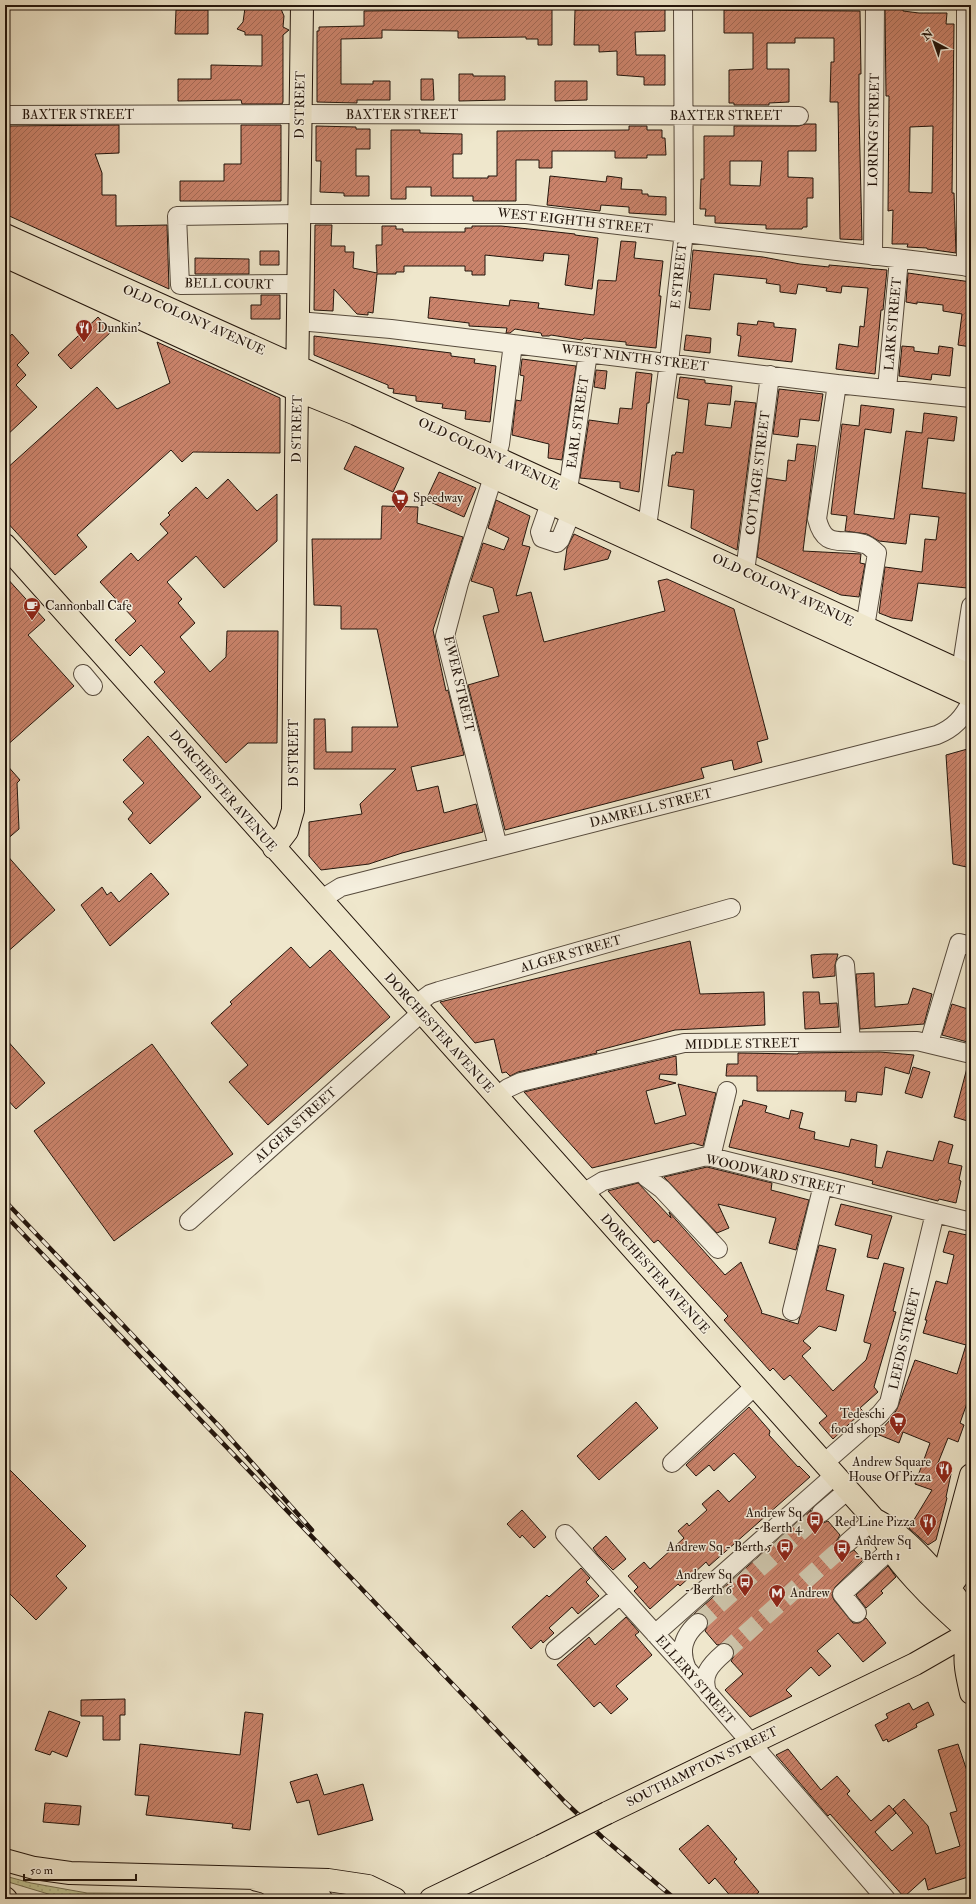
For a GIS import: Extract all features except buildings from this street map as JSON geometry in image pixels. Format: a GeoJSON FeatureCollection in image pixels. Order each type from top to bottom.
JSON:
{"type":"FeatureCollection","features":[{"type":"Feature","properties":{"kind":"main road","name":"D STREET"},"geometry":{"type":"LineString","coordinates":[[274,848],[287,831],[294,810],[299,114],[302,5]]}},
{"type":"Feature","properties":{"kind":"main road","name":"OLD COLONY AVENUE"},"geometry":{"type":"LineString","coordinates":[[5,235],[298,366],[494,467],[550,503],[571,513],[644,536],[745,572],[966,674]]}},
{"type":"Feature","properties":{"kind":"main road","name":"OLD COLONY AVENUE"},"geometry":{"type":"LineString","coordinates":[[5,256],[298,390],[494,467],[568,490],[644,536],[971,696]]}},
{"type":"Feature","properties":{"kind":"main road","name":"DORCHESTER AVENUE"},"geometry":{"type":"LineString","coordinates":[[5,545],[320,900],[874,1519],[899,1535],[943,1591]]}},
{"type":"Feature","properties":{"kind":"main road"},"geometry":{"type":"LineString","coordinates":[[943,1591],[971,1475]]}},
{"type":"Feature","properties":{"kind":"main road","name":"DORCHESTER AVENUE"},"geometry":{"type":"LineString","coordinates":[[874,1519],[879,1533],[890,1550],[943,1591],[966,1612],[971,1633]]}},
{"type":"Feature","properties":{"kind":"main road"},"geometry":{"type":"LineString","coordinates":[[943,1591],[964,1566],[971,1545]]}},
{"type":"Feature","properties":{"kind":"main road"},"geometry":{"type":"LineString","coordinates":[[971,1633],[967,1642],[965,1658],[971,1692]]}},
{"type":"Feature","properties":{"kind":"main road","name":"SOUTHAMPTON STREET"},"geometry":{"type":"LineString","coordinates":[[431,1899],[932,1655],[971,1633]]}},
{"type":"Feature","properties":{"kind":"main road"},"geometry":{"type":"LineString","coordinates":[[5,1860],[34,1868],[70,1873],[252,1878],[287,1889],[305,1886],[321,1899]]}},
{"type":"Feature","properties":{"kind":"main road"},"geometry":{"type":"LineString","coordinates":[[287,1889],[328,1880],[368,1886],[395,1899]]}},
{"type":"Feature","properties":{"kind":"street","name":"E STREET"},"geometry":{"type":"LineString","coordinates":[[644,536],[669,362],[684,232],[682,116],[683,5]]}},
{"type":"Feature","properties":{"kind":"street","name":"LORING STREET"},"geometry":{"type":"LineString","coordinates":[[873,256],[875,5]]}},
{"type":"Feature","properties":{"kind":"street"},"geometry":{"type":"LineString","coordinates":[[966,5],[968,267]]}},
{"type":"Feature","properties":{"kind":"street","name":"BAXTER STREET"},"geometry":{"type":"LineString","coordinates":[[5,115],[299,114],[799,116]]}},
{"type":"Feature","properties":{"kind":"street","name":"WEST EIGHTH STREET"},"geometry":{"type":"LineString","coordinates":[[177,216],[520,213],[968,267]]}},
{"type":"Feature","properties":{"kind":"street","name":"BELL COURT"},"geometry":{"type":"LineString","coordinates":[[177,216],[180,285],[298,284]]}},
{"type":"Feature","properties":{"kind":"street","name":"LARK STREET"},"geometry":{"type":"LineString","coordinates":[[887,389],[899,259]]}},
{"type":"Feature","properties":{"kind":"street","name":"WEST NINTH STREET"},"geometry":{"type":"LineString","coordinates":[[298,321],[391,329],[770,374],[837,384],[971,398]]}},
{"type":"Feature","properties":{"kind":"street","name":"EWER STREET"},"geometry":{"type":"LineString","coordinates":[[498,847],[445,636],[500,444],[513,344]]}},
{"type":"Feature","properties":{"kind":"street","name":"EARL STREET"},"geometry":{"type":"LineString","coordinates":[[568,490],[588,353]]}},
{"type":"Feature","properties":{"kind":"street","name":"COTTAGE STREET"},"geometry":{"type":"LineString","coordinates":[[745,572],[770,374]]}},
{"type":"Feature","properties":{"kind":"street"},"geometry":{"type":"LineString","coordinates":[[837,384],[817,519],[821,532],[830,540],[866,544],[877,553],[865,627]]}},
{"type":"Feature","properties":{"kind":"street"},"geometry":{"type":"LineString","coordinates":[[550,503],[540,532],[542,538],[554,543],[560,540],[571,513]]}},
{"type":"Feature","properties":{"kind":"street"},"geometry":{"type":"LineString","coordinates":[[966,674],[971,614]]}},
{"type":"Feature","properties":{"kind":"street","name":"DAMRELL STREET"},"geometry":{"type":"LineString","coordinates":[[320,900],[330,892],[341,887],[937,735],[949,730],[964,716],[971,702]]}},
{"type":"Feature","properties":{"kind":"street","name":"ALGER STREET"},"geometry":{"type":"LineString","coordinates":[[189,1221],[418,1009],[427,996],[439,991],[731,908]]}},
{"type":"Feature","properties":{"kind":"street"},"geometry":{"type":"LineString","coordinates":[[929,1043],[959,943],[971,946]]}},
{"type":"Feature","properties":{"kind":"street"},"geometry":{"type":"LineString","coordinates":[[845,965],[851,1042]]}},
{"type":"Feature","properties":{"kind":"street","name":"MIDDLE STREET"},"geometry":{"type":"LineString","coordinates":[[496,1096],[521,1082],[684,1043],[917,1041],[971,1054]]}},
{"type":"Feature","properties":{"kind":"street"},"geometry":{"type":"LineString","coordinates":[[711,1157],[727,1091]]}},
{"type":"Feature","properties":{"kind":"street","name":"WOODWARD STREET"},"geometry":{"type":"LineString","coordinates":[[583,1194],[599,1182],[703,1157],[711,1157],[971,1222]]}},
{"type":"Feature","properties":{"kind":"street"},"geometry":{"type":"LineString","coordinates":[[644,1171],[646,1177],[662,1189],[718,1249]]}},
{"type":"Feature","properties":{"kind":"street"},"geometry":{"type":"LineString","coordinates":[[792,1311],[823,1185]]}},
{"type":"Feature","properties":{"kind":"street","name":"LEEDS STREET"},"geometry":{"type":"LineString","coordinates":[[836,1476],[889,1403],[935,1213]]}},
{"type":"Feature","properties":{"kind":"street"},"geometry":{"type":"LineString","coordinates":[[672,1464],[755,1386]]}},
{"type":"Feature","properties":{"kind":"street"},"geometry":{"type":"LineString","coordinates":[[821,1513],[836,1476]]}},
{"type":"Feature","properties":{"kind":"street"},"geometry":{"type":"LineString","coordinates":[[655,1634],[836,1476]]}},
{"type":"Feature","properties":{"kind":"street"},"geometry":{"type":"LineString","coordinates":[[847,1542],[874,1519]]}},
{"type":"Feature","properties":{"kind":"street","name":"ELLERY STREET"},"geometry":{"type":"LineString","coordinates":[[565,1534],[687,1669],[750,1744],[886,1899]]}},
{"type":"Feature","properties":{"kind":"street"},"geometry":{"type":"LineString","coordinates":[[857,1613],[842,1594],[890,1550]]}},
{"type":"Feature","properties":{"kind":"street"},"geometry":{"type":"LineString","coordinates":[[555,1650],[620,1595]]}},
{"type":"Feature","properties":{"kind":"street"},"geometry":{"type":"LineString","coordinates":[[687,1669],[682,1657],[683,1644],[688,1634],[698,1623]]}},
{"type":"Feature","properties":{"kind":"street"},"geometry":{"type":"LineString","coordinates":[[708,1694],[704,1684],[706,1673],[711,1665],[724,1653]]}},
{"type":"Feature","properties":{"kind":"green space"},"geometry":{"type":"Polygon","coordinates":[[[5,1876],[31,1883],[87,1893],[257,1894],[269,1899],[65,1899],[5,1881],[5,1876]]]}},
{"type":"Feature","properties":{"kind":"tunnel"},"geometry":{"type":"LineString","coordinates":[[698,1623],[821,1513]]}},
{"type":"Feature","properties":{"kind":"tunnel"},"geometry":{"type":"LineString","coordinates":[[724,1653],[847,1543]]}},
{"type":"Feature","properties":{"kind":"railway"},"geometry":{"type":"LineString","coordinates":[[5,1201],[221,1428],[312,1530]]}},
{"type":"Feature","properties":{"kind":"railway"},"geometry":{"type":"LineString","coordinates":[[5,1215],[565,1802],[602,1837],[675,1899]]}},
{"type":"Feature","properties":{"kind":"place","name":"Dunkin'"},"geometry":{"type":"Point","coordinates":[84,343]}},
{"type":"Feature","properties":{"kind":"place","name":"Speedway"},"geometry":{"type":"Point","coordinates":[400,513]}},
{"type":"Feature","properties":{"kind":"place","name":"Cannonball Cafe"},"geometry":{"type":"Point","coordinates":[32,621]}},
{"type":"Feature","properties":{"kind":"place","name":"Tedeschi food shops"},"geometry":{"type":"Point","coordinates":[898,1436]}},
{"type":"Feature","properties":{"kind":"place","name":"Andrew Square House Of Pizza"},"geometry":{"type":"Point","coordinates":[944,1484]}},
{"type":"Feature","properties":{"kind":"place","name":"Andrew Sq - Berth 4"},"geometry":{"type":"Point","coordinates":[815,1535]}},
{"type":"Feature","properties":{"kind":"place","name":"Red Line Pizza"},"geometry":{"type":"Point","coordinates":[928,1537]}},
{"type":"Feature","properties":{"kind":"place","name":"Andrew Sq - Berth 5"},"geometry":{"type":"Point","coordinates":[785,1562]}},
{"type":"Feature","properties":{"kind":"place","name":"Andrew Sq - Berth 1"},"geometry":{"type":"Point","coordinates":[842,1563]}},
{"type":"Feature","properties":{"kind":"place","name":"Andrew Sq - Berth 6"},"geometry":{"type":"Point","coordinates":[745,1597]}},
{"type":"Feature","properties":{"kind":"place","name":"Andrew"},"geometry":{"type":"Point","coordinates":[777,1608]}}]}
